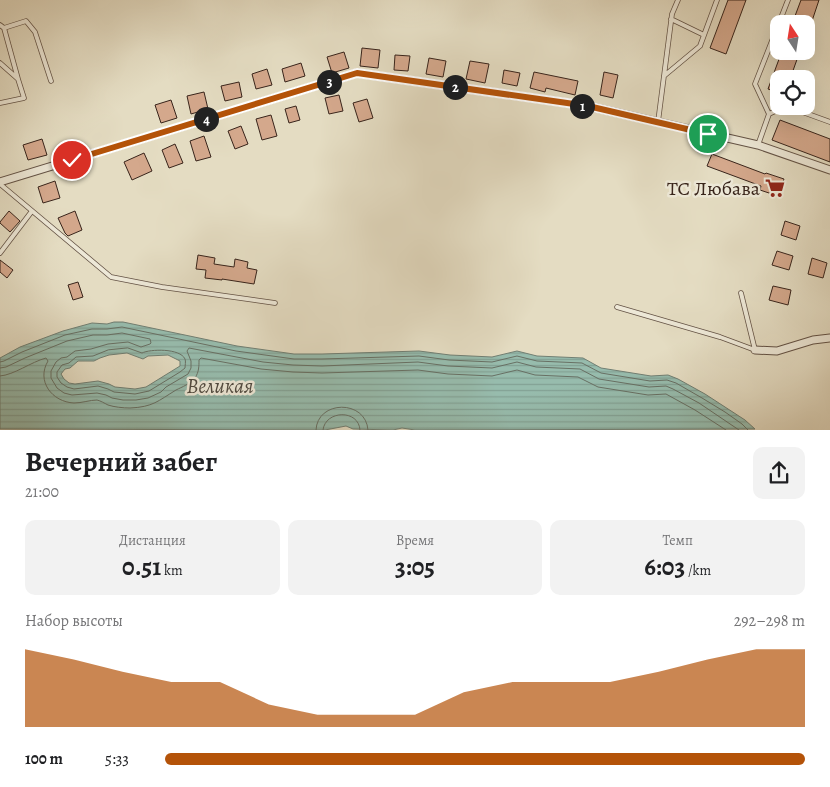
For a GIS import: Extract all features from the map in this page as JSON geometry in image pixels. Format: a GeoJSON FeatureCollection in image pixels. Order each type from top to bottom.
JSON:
{"type":"FeatureCollection","features":[{"type":"Feature","properties":{"kind":"street"},"geometry":{"type":"LineString","coordinates":[[0,183],[357,73],[588,106],[758,145],[830,170]]}},
{"type":"Feature","properties":{"kind":"street"},"geometry":{"type":"LineString","coordinates":[[755,350],[777,351],[812,340],[830,338]]}},
{"type":"Feature","properties":{"kind":"lane"},"geometry":{"type":"LineString","coordinates":[[658,122],[671,19],[678,0]]}},
{"type":"Feature","properties":{"kind":"lane"},"geometry":{"type":"LineString","coordinates":[[664,76],[700,46],[717,0]]}},
{"type":"Feature","properties":{"kind":"lane"},"geometry":{"type":"LineString","coordinates":[[758,145],[769,114],[755,84],[788,0]]}},
{"type":"Feature","properties":{"kind":"lane"},"geometry":{"type":"LineString","coordinates":[[671,19],[704,35]]}},
{"type":"Feature","properties":{"kind":"lane"},"geometry":{"type":"LineString","coordinates":[[0,103],[24,98],[2,26],[26,21],[35,32],[51,81]]}},
{"type":"Feature","properties":{"kind":"lane"},"geometry":{"type":"LineString","coordinates":[[0,63],[18,78]]}},
{"type":"Feature","properties":{"kind":"lane"},"geometry":{"type":"LineString","coordinates":[[811,115],[830,122]]}},
{"type":"Feature","properties":{"kind":"lane"},"geometry":{"type":"LineString","coordinates":[[0,183],[111,277],[162,287],[275,303]]}},
{"type":"Feature","properties":{"kind":"lane"},"geometry":{"type":"LineString","coordinates":[[0,252],[32,211]]}},
{"type":"Feature","properties":{"kind":"lane"},"geometry":{"type":"LineString","coordinates":[[741,293],[755,350]]}},
{"type":"Feature","properties":{"kind":"lane"},"geometry":{"type":"LineString","coordinates":[[617,307],[720,337],[755,350]]}},
{"type":"Feature","properties":{"kind":"water","name":"Великая"},"geometry":{"type":"Polygon","coordinates":[[[123,322],[237,346],[294,354],[419,351],[492,357],[517,351],[537,356],[583,358],[601,368],[651,376],[668,375],[678,379],[705,394],[745,420],[755,429],[415,430],[402,428],[393,430],[353,429],[346,426],[325,430],[0,429],[0,358],[20,347],[63,331],[92,323],[123,322]],[[127,353],[109,355],[94,361],[78,361],[70,368],[65,369],[61,374],[69,383],[98,381],[115,387],[135,389],[146,387],[180,366],[180,361],[168,355],[148,356],[143,359],[127,353]]]}},
{"type":"Feature","properties":{"kind":"building"},"geometry":{"type":"Polygon","coordinates":[[[728,0],[746,0],[726,54],[710,48],[728,0]]]}},
{"type":"Feature","properties":{"kind":"building"},"geometry":{"type":"Polygon","coordinates":[[[801,0],[819,0],[814,15],[795,15],[801,0]]]}},
{"type":"Feature","properties":{"kind":"building"},"geometry":{"type":"Polygon","coordinates":[[[362,48],[380,50],[378,68],[360,66],[362,48]]]}},
{"type":"Feature","properties":{"kind":"building"},"geometry":{"type":"Polygon","coordinates":[[[344,52],[349,68],[332,73],[327,57],[344,52]]]}},
{"type":"Feature","properties":{"kind":"building"},"geometry":{"type":"Polygon","coordinates":[[[395,55],[410,56],[408,71],[394,70],[395,55]]]}},
{"type":"Feature","properties":{"kind":"building"},"geometry":{"type":"Polygon","coordinates":[[[429,58],[446,61],[443,77],[426,74],[429,58]]]}},
{"type":"Feature","properties":{"kind":"building"},"geometry":{"type":"Polygon","coordinates":[[[779,60],[797,60],[793,70],[775,70],[779,60]]]}},
{"type":"Feature","properties":{"kind":"building"},"geometry":{"type":"Polygon","coordinates":[[[470,61],[489,64],[485,83],[466,79],[470,61]]]}},
{"type":"Feature","properties":{"kind":"building"},"geometry":{"type":"Polygon","coordinates":[[[301,63],[305,76],[285,82],[282,69],[301,63]]]}},
{"type":"Feature","properties":{"kind":"building"},"geometry":{"type":"Polygon","coordinates":[[[267,69],[272,85],[256,89],[252,74],[267,69]]]}},
{"type":"Feature","properties":{"kind":"building"},"geometry":{"type":"Polygon","coordinates":[[[504,70],[520,73],[517,86],[502,83],[504,70]]]}},
{"type":"Feature","properties":{"kind":"building"},"geometry":{"type":"Polygon","coordinates":[[[534,72],[578,81],[575,95],[546,88],[545,92],[530,88],[534,72]]]}},
{"type":"Feature","properties":{"kind":"building"},"geometry":{"type":"Polygon","coordinates":[[[604,72],[618,75],[613,98],[600,95],[604,72]]]}},
{"type":"Feature","properties":{"kind":"building"},"geometry":{"type":"Polygon","coordinates":[[[239,82],[242,97],[225,101],[221,86],[239,82]]]}},
{"type":"Feature","properties":{"kind":"building"},"geometry":{"type":"Polygon","coordinates":[[[204,92],[208,109],[191,114],[187,96],[204,92]]]}},
{"type":"Feature","properties":{"kind":"building"},"geometry":{"type":"Polygon","coordinates":[[[339,95],[343,111],[329,114],[325,98],[339,95]]]}},
{"type":"Feature","properties":{"kind":"building"},"geometry":{"type":"Polygon","coordinates":[[[367,99],[373,118],[359,122],[353,103],[367,99]]]}},
{"type":"Feature","properties":{"kind":"building"},"geometry":{"type":"Polygon","coordinates":[[[171,100],[177,118],[161,123],[155,105],[171,100]]]}},
{"type":"Feature","properties":{"kind":"building"},"geometry":{"type":"Polygon","coordinates":[[[296,106],[300,120],[289,123],[285,109],[296,106]]]}},
{"type":"Feature","properties":{"kind":"building"},"geometry":{"type":"Polygon","coordinates":[[[271,115],[277,136],[262,140],[256,119],[271,115]]]}},
{"type":"Feature","properties":{"kind":"building"},"geometry":{"type":"Polygon","coordinates":[[[780,120],[830,139],[830,162],[772,140],[780,120]]]}},
{"type":"Feature","properties":{"kind":"building"},"geometry":{"type":"Polygon","coordinates":[[[241,126],[248,144],[235,149],[228,131],[241,126]]]}},
{"type":"Feature","properties":{"kind":"building"},"geometry":{"type":"Polygon","coordinates":[[[204,136],[211,157],[196,161],[190,141],[204,136]]]}},
{"type":"Feature","properties":{"kind":"building"},"geometry":{"type":"Polygon","coordinates":[[[42,139],[47,155],[28,160],[23,145],[42,139]]]}},
{"type":"Feature","properties":{"kind":"building"},"geometry":{"type":"Polygon","coordinates":[[[175,144],[183,163],[169,168],[162,150],[175,144]]]}},
{"type":"Feature","properties":{"kind":"building"},"geometry":{"type":"Polygon","coordinates":[[[144,153],[152,171],[132,180],[124,162],[144,153]]]}},
{"type":"Feature","properties":{"kind":"building"},"geometry":{"type":"Polygon","coordinates":[[[712,154],[765,174],[784,179],[778,196],[760,190],[761,186],[707,166],[712,154]]]}},
{"type":"Feature","properties":{"kind":"building"},"geometry":{"type":"Polygon","coordinates":[[[55,181],[60,198],[43,203],[38,187],[55,181]]]}},
{"type":"Feature","properties":{"kind":"building"},"geometry":{"type":"Polygon","coordinates":[[[9,211],[20,221],[10,232],[0,223],[9,211]]]}},
{"type":"Feature","properties":{"kind":"building"},"geometry":{"type":"Polygon","coordinates":[[[75,211],[82,230],[68,236],[58,218],[75,211]]]}},
{"type":"Feature","properties":{"kind":"building"},"geometry":{"type":"Polygon","coordinates":[[[785,221],[800,226],[796,240],[781,235],[785,221]]]}},
{"type":"Feature","properties":{"kind":"building"},"geometry":{"type":"Polygon","coordinates":[[[777,251],[793,256],[789,270],[772,265],[777,251]]]}},
{"type":"Feature","properties":{"kind":"building"},"geometry":{"type":"Polygon","coordinates":[[[198,255],[215,258],[214,264],[234,267],[235,259],[248,262],[247,268],[257,270],[254,284],[205,278],[206,270],[196,269],[198,255]]]}},
{"type":"Feature","properties":{"kind":"building"},"geometry":{"type":"Polygon","coordinates":[[[812,258],[827,263],[823,278],[808,274],[812,258]]]}},
{"type":"Feature","properties":{"kind":"building"},"geometry":{"type":"Polygon","coordinates":[[[0,260],[13,270],[7,278],[0,272],[0,260]]]}},
{"type":"Feature","properties":{"kind":"building"},"geometry":{"type":"Polygon","coordinates":[[[78,282],[83,297],[73,300],[68,285],[78,282]]]}},
{"type":"Feature","properties":{"kind":"building"},"geometry":{"type":"Polygon","coordinates":[[[773,286],[791,290],[788,305],[769,300],[773,286]]]}},
{"type":"Feature","properties":{"kind":"place","name":"ТС Любава"},"geometry":{"type":"Point","coordinates":[775,188]}},
{"type":"Feature","properties":{"kind":"route"},"geometry":{"type":"LineString","coordinates":[[72,160],[357,73],[588,106],[708,134]]}}]}
